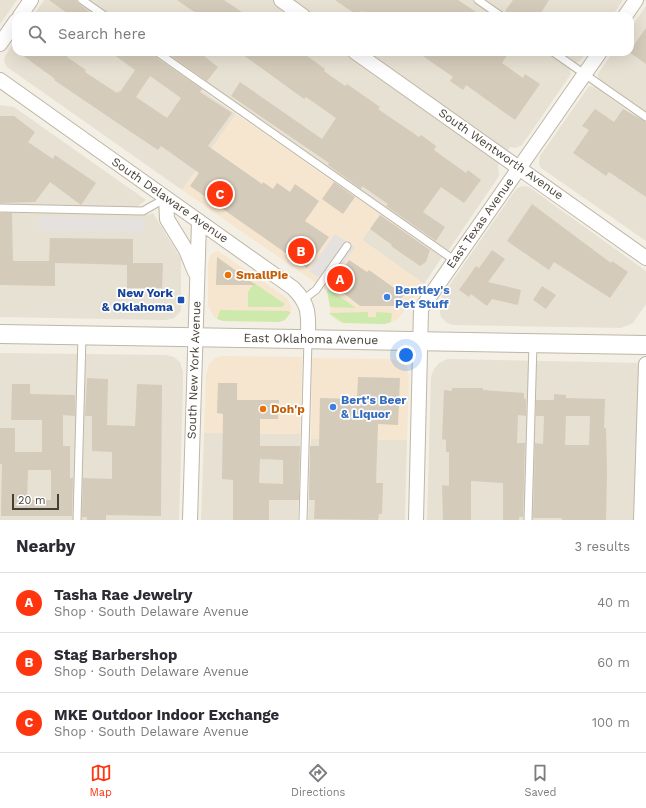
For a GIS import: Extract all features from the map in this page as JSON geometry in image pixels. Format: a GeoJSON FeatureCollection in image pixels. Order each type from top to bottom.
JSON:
{"type":"FeatureCollection","features":[{"type":"Feature","properties":{"kind":"street"},"geometry":{"type":"LineString","coordinates":[[23,12],[31,0]]}},
{"type":"Feature","properties":{"kind":"street"},"geometry":{"type":"LineString","coordinates":[[281,0],[298,12]]}},
{"type":"Feature","properties":{"kind":"street"},"geometry":{"type":"LineString","coordinates":[[628,12],[636,0]]}},
{"type":"Feature","properties":{"kind":"street"},"geometry":{"type":"LineString","coordinates":[[0,44],[12,27]]}},
{"type":"Feature","properties":{"kind":"street","name":"South Wentworth Avenue"},"geometry":{"type":"LineString","coordinates":[[361,56],[520,167],[646,258]]}},
{"type":"Feature","properties":{"kind":"street","name":"East Texas Avenue"},"geometry":{"type":"LineString","coordinates":[[420,341],[421,309],[597,56]]}},
{"type":"Feature","properties":{"kind":"street","name":"South Delaware Avenue"},"geometry":{"type":"LineString","coordinates":[[0,80],[293,288],[304,298]]}},
{"type":"Feature","properties":{"kind":"street"},"geometry":{"type":"LineString","coordinates":[[166,198],[167,219],[186,250],[196,276]]}},
{"type":"Feature","properties":{"kind":"street","name":"South New York Avenue"},"geometry":{"type":"LineString","coordinates":[[190,520],[196,276],[199,221]]}},
{"type":"Feature","properties":{"kind":"street"},"geometry":{"type":"LineString","coordinates":[[304,298],[308,310],[308,339]]}},
{"type":"Feature","properties":{"kind":"street","name":"East Oklahoma Avenue"},"geometry":{"type":"LineString","coordinates":[[0,334],[646,345]]}},
{"type":"Feature","properties":{"kind":"street"},"geometry":{"type":"LineString","coordinates":[[416,520],[420,341]]}},
{"type":"Feature","properties":{"kind":"street"},"geometry":{"type":"LineString","coordinates":[[642,520],[646,364]]}},
{"type":"Feature","properties":{"kind":"lane"},"geometry":{"type":"LineString","coordinates":[[82,0],[99,12]]}},
{"type":"Feature","properties":{"kind":"lane"},"geometry":{"type":"LineString","coordinates":[[478,0],[495,12]]}},
{"type":"Feature","properties":{"kind":"lane"},"geometry":{"type":"LineString","coordinates":[[163,56],[454,260]]}},
{"type":"Feature","properties":{"kind":"lane"},"geometry":{"type":"LineString","coordinates":[[559,56],[646,117]]}},
{"type":"Feature","properties":{"kind":"lane"},"geometry":{"type":"LineString","coordinates":[[0,208],[143,210],[166,198]]}},
{"type":"Feature","properties":{"kind":"lane"},"geometry":{"type":"LineString","coordinates":[[304,298],[316,290],[347,246]]}},
{"type":"Feature","properties":{"kind":"lane"},"geometry":{"type":"LineString","coordinates":[[77,520],[82,336]]}},
{"type":"Feature","properties":{"kind":"lane"},"geometry":{"type":"LineString","coordinates":[[303,520],[308,339]]}},
{"type":"Feature","properties":{"kind":"lane"},"geometry":{"type":"LineString","coordinates":[[528,520],[533,343]]}},
{"type":"Feature","properties":{"kind":"shaded area"},"geometry":{"type":"Polygon","coordinates":[[[0,0],[17,0],[0,24],[0,0]]]}},
{"type":"Feature","properties":{"kind":"shaded area"},"geometry":{"type":"Polygon","coordinates":[[[44,0],[74,0],[91,12],[36,12],[44,0]]]}},
{"type":"Feature","properties":{"kind":"shaded area"},"geometry":{"type":"Polygon","coordinates":[[[89,0],[623,0],[615,12],[106,12],[89,0]]]}},
{"type":"Feature","properties":{"kind":"shaded area"},"geometry":{"type":"Polygon","coordinates":[[[646,6],[646,112],[601,81],[597,75],[610,56],[634,56],[634,23],[646,6]]]}},
{"type":"Feature","properties":{"kind":"shaded area"},"geometry":{"type":"Polygon","coordinates":[[[12,45],[12,56],[154,56],[236,114],[182,190],[7,67],[4,58],[12,45]]]}},
{"type":"Feature","properties":{"kind":"shaded area"},"geometry":{"type":"Polygon","coordinates":[[[170,56],[584,56],[570,71],[571,74],[522,145],[515,148],[510,147],[498,165],[499,176],[448,251],[170,56]]]}},
{"type":"Feature","properties":{"kind":"shaded area"},"geometry":{"type":"Polygon","coordinates":[[[589,86],[595,87],[646,124],[646,241],[541,168],[539,164],[540,156],[589,86]]]}},
{"type":"Feature","properties":{"kind":"shaded area"},"geometry":{"type":"Polygon","coordinates":[[[0,105],[14,107],[146,200],[137,207],[0,204],[0,105]]]}},
{"type":"Feature","properties":{"kind":"shaded area"},"geometry":{"type":"Polygon","coordinates":[[[236,114],[380,214],[362,240],[424,284],[398,319],[385,324],[339,322],[330,315],[330,298],[326,290],[182,190],[236,114]]]}},
{"type":"Feature","properties":{"kind":"shaded area"},"geometry":{"type":"Polygon","coordinates":[[[522,186],[529,187],[646,271],[646,304],[633,323],[621,328],[453,325],[447,323],[441,317],[439,307],[442,296],[516,189],[522,186]]]}},
{"type":"Feature","properties":{"kind":"shaded area"},"geometry":{"type":"Polygon","coordinates":[[[0,212],[147,215],[153,213],[181,259],[181,311],[174,318],[166,320],[0,317],[0,212]]]}},
{"type":"Feature","properties":{"kind":"shaded area"},"geometry":{"type":"Polygon","coordinates":[[[380,214],[442,257],[424,284],[362,240],[380,214]]]}},
{"type":"Feature","properties":{"kind":"shaded area"},"geometry":{"type":"Polygon","coordinates":[[[39,216],[144,218],[144,233],[39,231],[39,216]]]}},
{"type":"Feature","properties":{"kind":"shaded area"},"geometry":{"type":"Polygon","coordinates":[[[335,234],[355,247],[329,284],[309,271],[335,234]]]}},
{"type":"Feature","properties":{"kind":"shaded area"},"geometry":{"type":"Polygon","coordinates":[[[218,251],[287,298],[292,308],[288,317],[279,322],[223,321],[214,317],[208,306],[208,262],[211,254],[218,251]]]}},
{"type":"Feature","properties":{"kind":"shaded area"},"geometry":{"type":"Polygon","coordinates":[[[0,353],[166,355],[174,357],[180,362],[183,372],[183,387],[179,520],[0,520],[0,353]]]}},
{"type":"Feature","properties":{"kind":"shaded area"},"geometry":{"type":"Polygon","coordinates":[[[222,356],[302,357],[300,434],[204,433],[206,375],[209,364],[215,358],[222,356]]]}},
{"type":"Feature","properties":{"kind":"shaded area"},"geometry":{"type":"Polygon","coordinates":[[[312,358],[392,359],[405,364],[409,375],[407,440],[311,439],[312,358]]]}},
{"type":"Feature","properties":{"kind":"shaded area"},"geometry":{"type":"Polygon","coordinates":[[[448,359],[646,363],[646,520],[427,520],[431,377],[434,369],[439,363],[448,359]]]}},
{"type":"Feature","properties":{"kind":"shaded area"},"geometry":{"type":"Polygon","coordinates":[[[204,433],[300,434],[298,520],[201,520],[204,433]]]}},
{"type":"Feature","properties":{"kind":"shaded area"},"geometry":{"type":"Polygon","coordinates":[[[311,439],[407,440],[405,520],[308,520],[311,439]]]}},
{"type":"Feature","properties":{"kind":"green space"},"geometry":{"type":"Polygon","coordinates":[[[254,283],[285,304],[282,307],[248,307],[248,292],[254,283]]]}},
{"type":"Feature","properties":{"kind":"green space"},"geometry":{"type":"Polygon","coordinates":[[[329,289],[356,308],[330,307],[327,291],[329,289]]]}},
{"type":"Feature","properties":{"kind":"green space"},"geometry":{"type":"Polygon","coordinates":[[[220,310],[291,312],[285,320],[279,322],[223,321],[217,319],[220,310]]]}},
{"type":"Feature","properties":{"kind":"green space"},"geometry":{"type":"Polygon","coordinates":[[[368,312],[368,317],[376,317],[376,312],[392,313],[391,322],[385,324],[343,323],[329,313],[368,312]]]}},
{"type":"Feature","properties":{"kind":"building"},"geometry":{"type":"Polygon","coordinates":[[[49,0],[77,0],[79,4],[90,12],[66,12],[49,0]]]}},
{"type":"Feature","properties":{"kind":"building"},"geometry":{"type":"Polygon","coordinates":[[[177,0],[224,0],[242,12],[194,12],[177,0]]]}},
{"type":"Feature","properties":{"kind":"building"},"geometry":{"type":"Polygon","coordinates":[[[335,0],[458,0],[476,12],[362,11],[352,12],[335,0]]]}},
{"type":"Feature","properties":{"kind":"building"},"geometry":{"type":"Polygon","coordinates":[[[513,0],[549,0],[542,12],[505,11],[513,0]]]}},
{"type":"Feature","properties":{"kind":"building"},"geometry":{"type":"Polygon","coordinates":[[[646,28],[646,64],[634,56],[634,45],[646,28]]]}},
{"type":"Feature","properties":{"kind":"building"},"geometry":{"type":"Polygon","coordinates":[[[23,56],[68,56],[67,57],[86,70],[85,72],[117,93],[119,91],[120,92],[135,70],[116,56],[154,56],[202,89],[200,92],[232,113],[208,146],[262,184],[263,182],[273,189],[277,183],[290,192],[295,184],[319,201],[305,221],[329,237],[307,268],[190,186],[199,173],[161,146],[158,150],[54,80],[55,79],[23,56]],[[150,76],[136,97],[167,118],[181,98],[150,76]]]}},
{"type":"Feature","properties":{"kind":"building"},"geometry":{"type":"Polygon","coordinates":[[[172,56],[204,56],[218,67],[207,81],[172,56]]]}},
{"type":"Feature","properties":{"kind":"building"},"geometry":{"type":"Polygon","coordinates":[[[245,56],[307,56],[325,69],[324,71],[345,86],[347,84],[380,107],[378,109],[419,137],[421,135],[436,146],[434,150],[466,173],[468,170],[481,180],[464,203],[441,187],[423,212],[445,227],[436,241],[386,206],[388,204],[362,186],[361,189],[328,165],[329,163],[231,96],[240,82],[322,139],[336,118],[306,97],[304,99],[245,56]]]}},
{"type":"Feature","properties":{"kind":"building"},"geometry":{"type":"Polygon","coordinates":[[[423,56],[506,56],[502,63],[523,78],[525,74],[540,84],[515,120],[466,85],[463,90],[450,81],[453,77],[423,56]]]}},
{"type":"Feature","properties":{"kind":"building"},"geometry":{"type":"Polygon","coordinates":[[[595,109],[614,122],[623,109],[646,122],[646,197],[609,172],[606,176],[573,153],[589,130],[582,126],[595,109]]]}},
{"type":"Feature","properties":{"kind":"building"},"geometry":{"type":"Polygon","coordinates":[[[0,116],[14,116],[35,132],[28,142],[53,159],[55,155],[96,183],[81,205],[50,182],[35,202],[0,203],[0,116]]]}},
{"type":"Feature","properties":{"kind":"building"},"geometry":{"type":"Polygon","coordinates":[[[334,182],[355,197],[343,214],[322,199],[334,182]]]}},
{"type":"Feature","properties":{"kind":"building"},"geometry":{"type":"Polygon","coordinates":[[[532,204],[611,263],[612,261],[628,272],[610,298],[554,262],[549,270],[507,241],[532,204]]]}},
{"type":"Feature","properties":{"kind":"building"},"geometry":{"type":"Polygon","coordinates":[[[0,213],[12,213],[13,261],[49,261],[50,238],[133,239],[133,263],[163,263],[162,288],[127,288],[127,265],[55,263],[55,286],[0,285],[0,213]]]}},
{"type":"Feature","properties":{"kind":"building"},"geometry":{"type":"Polygon","coordinates":[[[380,215],[430,250],[426,262],[420,266],[370,229],[380,215]]]}},
{"type":"Feature","properties":{"kind":"building"},"geometry":{"type":"Polygon","coordinates":[[[492,250],[505,259],[488,282],[521,290],[518,305],[492,299],[487,306],[471,294],[469,297],[459,290],[476,266],[479,268],[492,250]]]}},
{"type":"Feature","properties":{"kind":"building"},"geometry":{"type":"Polygon","coordinates":[[[217,257],[256,285],[216,285],[217,257]]]}},
{"type":"Feature","properties":{"kind":"building"},"geometry":{"type":"Polygon","coordinates":[[[349,260],[367,272],[369,270],[404,295],[396,306],[360,306],[332,284],[349,260]]]}},
{"type":"Feature","properties":{"kind":"building"},"geometry":{"type":"Polygon","coordinates":[[[542,286],[556,295],[546,309],[533,300],[542,286]]]}},
{"type":"Feature","properties":{"kind":"building"},"geometry":{"type":"Polygon","coordinates":[[[358,377],[400,378],[398,425],[378,424],[376,483],[383,483],[382,514],[379,514],[378,520],[314,519],[315,500],[309,500],[310,446],[319,446],[320,398],[357,399],[358,377]]]}},
{"type":"Feature","properties":{"kind":"building"},"geometry":{"type":"Polygon","coordinates":[[[87,378],[108,379],[107,425],[135,426],[137,384],[162,385],[161,516],[106,515],[106,520],[87,520],[87,517],[82,517],[83,478],[112,479],[112,452],[92,451],[92,416],[85,416],[87,378]]]}},
{"type":"Feature","properties":{"kind":"building"},"geometry":{"type":"Polygon","coordinates":[[[218,383],[237,383],[237,400],[279,400],[278,419],[260,419],[260,446],[300,446],[299,500],[269,500],[269,520],[233,520],[233,480],[222,479],[223,414],[217,413],[218,383]],[[260,459],[259,483],[283,484],[283,460],[260,459]]]}},
{"type":"Feature","properties":{"kind":"building"},"geometry":{"type":"Polygon","coordinates":[[[12,384],[30,384],[30,394],[75,395],[75,416],[63,415],[63,446],[70,446],[70,478],[73,478],[72,516],[1,516],[2,464],[0,464],[0,428],[15,428],[15,452],[42,452],[42,420],[11,420],[12,384]],[[28,470],[27,500],[51,500],[51,470],[28,470]]]}},
{"type":"Feature","properties":{"kind":"building"},"geometry":{"type":"Polygon","coordinates":[[[452,388],[483,388],[483,390],[524,393],[524,399],[526,399],[526,416],[518,415],[517,443],[525,443],[523,517],[519,517],[519,520],[503,520],[503,483],[471,481],[471,520],[443,520],[442,485],[449,486],[449,452],[446,452],[446,440],[442,439],[444,390],[452,391],[452,388]]]}},
{"type":"Feature","properties":{"kind":"building"},"geometry":{"type":"Polygon","coordinates":[[[554,394],[566,395],[566,398],[605,399],[604,428],[606,428],[607,473],[606,520],[562,520],[562,518],[533,518],[535,443],[543,444],[544,416],[536,416],[536,400],[554,400],[554,394]],[[566,416],[565,445],[589,445],[590,416],[566,416]]]}},
{"type":"Feature","properties":{"kind":"place","name":"MKE Outdoor Indoor Exchange"},"geometry":{"type":"Point","coordinates":[220,194]}},
{"type":"Feature","properties":{"kind":"place","name":"Stag Barbershop"},"geometry":{"type":"Point","coordinates":[301,251]}},
{"type":"Feature","properties":{"kind":"place","name":"SmallPie"},"geometry":{"type":"Point","coordinates":[228,275]}},
{"type":"Feature","properties":{"kind":"place","name":"Tasha Rae Jewelry"},"geometry":{"type":"Point","coordinates":[340,279]}},
{"type":"Feature","properties":{"kind":"place","name":"Bentley's Pet Stuff"},"geometry":{"type":"Point","coordinates":[387,297]}},
{"type":"Feature","properties":{"kind":"place","name":"New York & Oklahoma"},"geometry":{"type":"Point","coordinates":[181,300]}},
{"type":"Feature","properties":{"kind":"place","name":"Bert's Beer & Liquor"},"geometry":{"type":"Point","coordinates":[333,407]}},
{"type":"Feature","properties":{"kind":"place","name":"Doh'p"},"geometry":{"type":"Point","coordinates":[263,409]}}]}
